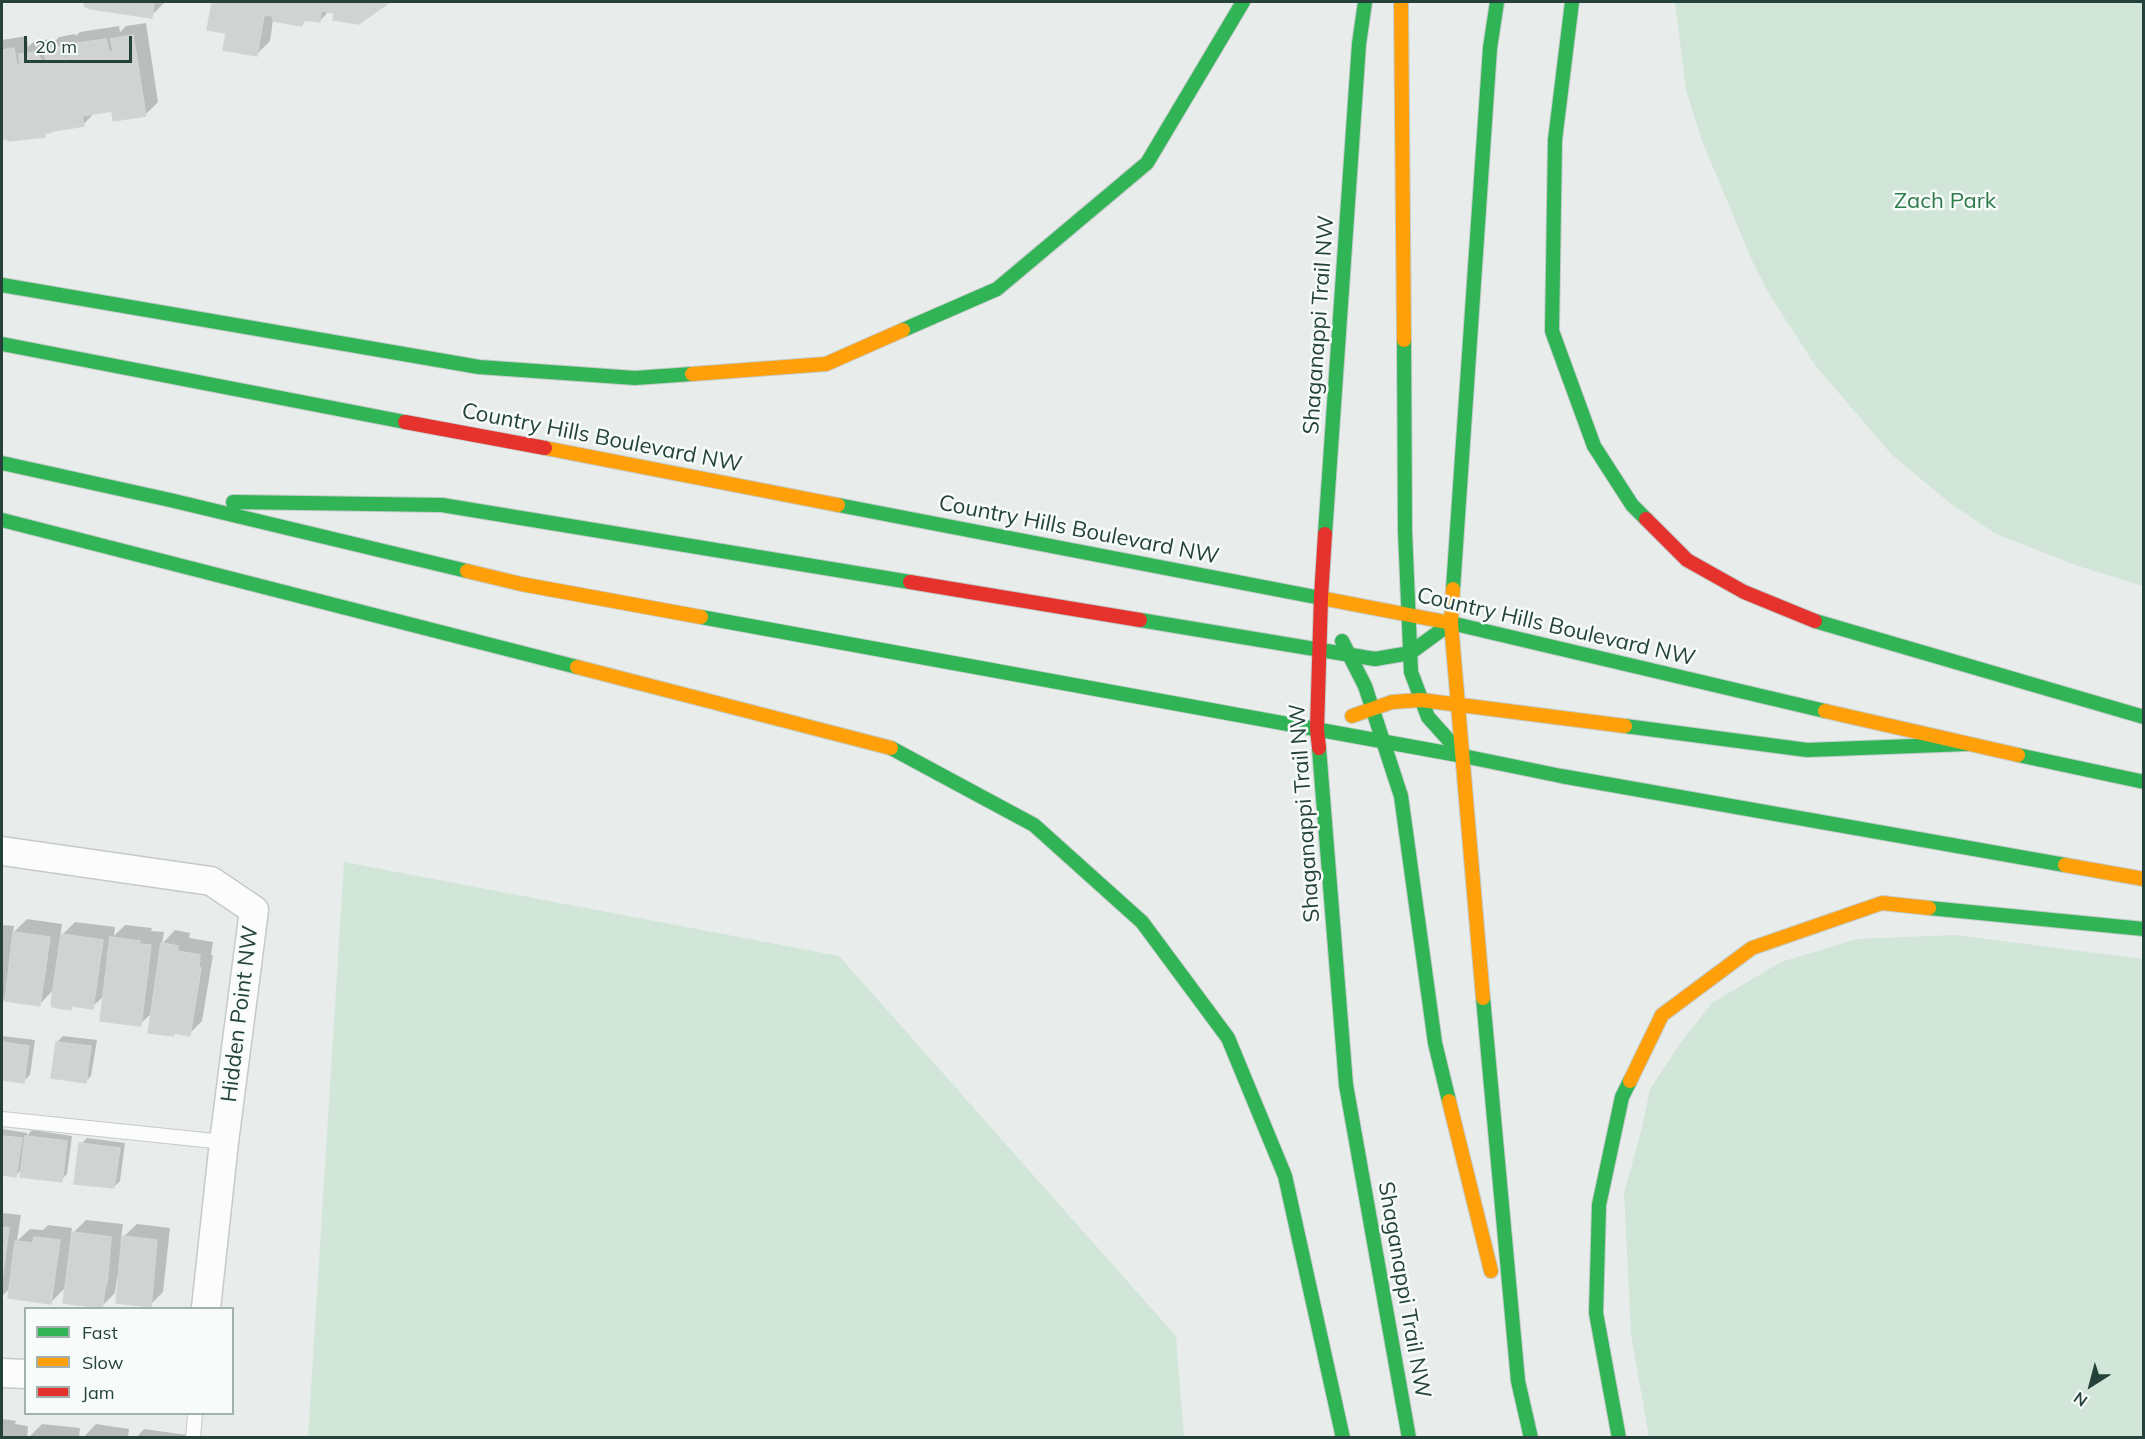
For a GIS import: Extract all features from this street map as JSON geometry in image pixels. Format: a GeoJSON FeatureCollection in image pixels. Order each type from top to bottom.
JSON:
{"type":"FeatureCollection","features":[{"type":"Feature","properties":{"kind":"main road"},"geometry":{"type":"LineString","coordinates":[[2,285],[479,367],[635,378],[826,364],[997,290],[1148,163],[1243,2]]}},
{"type":"Feature","properties":{"kind":"main road","name":"Shaganappi Trail NW"},"geometry":{"type":"LineString","coordinates":[[1365,2],[1359,44],[1321,597],[1317,729],[1346,1085],[1409,1437]]}},
{"type":"Feature","properties":{"kind":"main road"},"geometry":{"type":"LineString","coordinates":[[1401,2],[1407,615],[1411,672],[1428,717],[1462,756]]}},
{"type":"Feature","properties":{"kind":"main road"},"geometry":{"type":"LineString","coordinates":[[1497,2],[1490,48],[1451,623],[1518,1381]]}},
{"type":"Feature","properties":{"kind":"main road"},"geometry":{"type":"LineString","coordinates":[[1572,2],[1555,140],[1552,331],[1594,446],[1632,505],[1687,560],[1744,592],[1810,619],[2144,717]]}},
{"type":"Feature","properties":{"kind":"main road","name":"Country Hills Boulevard NW"},"geometry":{"type":"LineString","coordinates":[[2,344],[1451,623],[1967,744],[2144,782]]}},
{"type":"Feature","properties":{"kind":"main road"},"geometry":{"type":"LineString","coordinates":[[2,463],[170,500],[521,584],[1383,741],[1561,776],[2144,879]]}},
{"type":"Feature","properties":{"kind":"main road"},"geometry":{"type":"LineString","coordinates":[[170,500],[442,505],[1376,659],[1410,653],[1451,623]]}},
{"type":"Feature","properties":{"kind":"main road"},"geometry":{"type":"LineString","coordinates":[[2,520],[891,748],[1034,825],[1142,922],[1228,1038],[1285,1176],[1342,1437]]}},
{"type":"Feature","properties":{"kind":"main road"},"geometry":{"type":"LineString","coordinates":[[1321,597],[1365,686],[1401,796],[1435,1043],[1531,1437]]}},
{"type":"Feature","properties":{"kind":"main road"},"geometry":{"type":"LineString","coordinates":[[1317,729],[1392,702],[1421,700],[1807,750],[1967,744]]}},
{"type":"Feature","properties":{"kind":"main road"},"geometry":{"type":"LineString","coordinates":[[1619,1437],[1596,1313],[1599,1205],[1622,1097],[1662,1015],[1752,948],[1882,903],[2144,929]]}},
{"type":"Feature","properties":{"kind":"street","name":"Hidden Point NW"},"geometry":{"type":"LineString","coordinates":[[2,851],[211,881],[254,910],[224,1142],[206,1307]]}},
{"type":"Feature","properties":{"kind":"street"},"geometry":{"type":"LineString","coordinates":[[2,1373],[24,1374]]}},
{"type":"Feature","properties":{"kind":"lane"},"geometry":{"type":"LineString","coordinates":[[2,1119],[224,1142]]}},
{"type":"Feature","properties":{"kind":"lane"},"geometry":{"type":"LineString","coordinates":[[193,1437],[195,1415]]}},
{"type":"Feature","properties":{"kind":"green space","name":"Zach Park"},"geometry":{"type":"Polygon","coordinates":[[[1675,2],[2143,2],[2143,586],[2078,566],[1996,534],[1951,504],[1891,454],[1815,365],[1769,294],[1753,263],[1702,141],[1686,90],[1675,2]]]}},
{"type":"Feature","properties":{"kind":"green space"},"geometry":{"type":"Polygon","coordinates":[[[344,862],[839,956],[1176,1336],[1184,1437],[308,1437],[344,862]]]}},
{"type":"Feature","properties":{"kind":"green space"},"geometry":{"type":"Polygon","coordinates":[[[1955,935],[2143,959],[2143,1437],[1649,1437],[1631,1335],[1624,1193],[1650,1089],[1681,1042],[1712,1003],[1781,962],[1857,939],[1955,935]]]}},
{"type":"Feature","properties":{"kind":"building"},"geometry":{"type":"Polygon","coordinates":[[[85,2],[154,2],[152,18],[91,9],[84,6],[85,2]]]}},
{"type":"Feature","properties":{"kind":"building"},"geometry":{"type":"Polygon","coordinates":[[[212,2],[390,2],[359,24],[333,20],[334,13],[321,11],[320,22],[303,20],[302,26],[273,21],[273,16],[264,15],[257,56],[223,50],[226,33],[207,30],[212,2]]]}},
{"type":"Feature","properties":{"kind":"building"},"geometry":{"type":"Polygon","coordinates":[[[133,35],[146,116],[113,121],[112,111],[82,116],[84,126],[54,131],[45,134],[45,137],[2,140],[2,50],[14,48],[17,66],[20,65],[19,54],[38,52],[41,62],[46,61],[44,49],[63,46],[65,59],[68,58],[65,45],[106,39],[109,52],[113,52],[111,39],[133,35]]]}},
{"type":"Feature","properties":{"kind":"building"},"geometry":{"type":"Polygon","coordinates":[[[13,932],[50,937],[40,1006],[5,1001],[13,932]]]}},
{"type":"Feature","properties":{"kind":"building"},"geometry":{"type":"Polygon","coordinates":[[[61,934],[103,940],[93,1009],[72,1006],[71,1010],[52,1007],[61,934]]]}},
{"type":"Feature","properties":{"kind":"building"},"geometry":{"type":"Polygon","coordinates":[[[110,937],[140,941],[139,944],[151,945],[141,1026],[100,1021],[110,937]]]}},
{"type":"Feature","properties":{"kind":"building"},"geometry":{"type":"Polygon","coordinates":[[[161,943],[178,946],[177,951],[200,955],[199,967],[201,968],[190,1036],[174,1033],[174,1036],[148,1033],[161,943]]]}},
{"type":"Feature","properties":{"kind":"building"},"geometry":{"type":"Polygon","coordinates":[[[2,1042],[29,1046],[24,1083],[2,1080],[2,1042]]]}},
{"type":"Feature","properties":{"kind":"building"},"geometry":{"type":"Polygon","coordinates":[[[56,1042],[91,1046],[86,1083],[51,1078],[56,1042]]]}},
{"type":"Feature","properties":{"kind":"building"},"geometry":{"type":"Polygon","coordinates":[[[2,1136],[22,1138],[16,1177],[2,1175],[2,1136]]]}},
{"type":"Feature","properties":{"kind":"building"},"geometry":{"type":"Polygon","coordinates":[[[25,1136],[67,1141],[62,1182],[20,1177],[25,1136]]]}},
{"type":"Feature","properties":{"kind":"building"},"geometry":{"type":"Polygon","coordinates":[[[79,1143],[120,1148],[114,1188],[74,1184],[79,1143]]]}},
{"type":"Feature","properties":{"kind":"building"},"geometry":{"type":"Polygon","coordinates":[[[2,1227],[9,1228],[2,1281],[2,1227]]]}},
{"type":"Feature","properties":{"kind":"building"},"geometry":{"type":"Polygon","coordinates":[[[72,1232],[111,1237],[102,1307],[63,1303],[72,1232]]]}},
{"type":"Feature","properties":{"kind":"building"},"geometry":{"type":"Polygon","coordinates":[[[122,1236],[157,1240],[151,1307],[116,1303],[122,1236]]]}},
{"type":"Feature","properties":{"kind":"building"},"geometry":{"type":"Polygon","coordinates":[[[34,1237],[60,1240],[51,1304],[8,1298],[15,1241],[33,1243],[34,1237]]]}},
{"type":"Feature","properties":{"kind":"traffic: fast"},"geometry":{"type":"LineString","coordinates":[[903,330],[997,289],[1147,163],[1243,2]]}},
{"type":"Feature","properties":{"kind":"traffic: fast"},"geometry":{"type":"LineString","coordinates":[[1325,534],[1359,44],[1365,2]]}},
{"type":"Feature","properties":{"kind":"traffic: fast"},"geometry":{"type":"LineString","coordinates":[[1453,589],[1490,48],[1497,2]]}},
{"type":"Feature","properties":{"kind":"traffic: fast"},"geometry":{"type":"LineString","coordinates":[[1572,2],[1555,140],[1552,331],[1594,446],[1632,505],[1646,519]]}},
{"type":"Feature","properties":{"kind":"traffic: fast"},"geometry":{"type":"LineString","coordinates":[[2,285],[479,367],[635,378],[692,374]]}},
{"type":"Feature","properties":{"kind":"traffic: fast"},"geometry":{"type":"LineString","coordinates":[[1404,340],[1405,531],[1411,672],[1428,717],[1463,756]]}},
{"type":"Feature","properties":{"kind":"traffic: fast"},"geometry":{"type":"LineString","coordinates":[[2,344],[405,422]]}},
{"type":"Feature","properties":{"kind":"traffic: fast"},"geometry":{"type":"LineString","coordinates":[[2,463],[170,500],[467,571]]}},
{"type":"Feature","properties":{"kind":"traffic: fast"},"geometry":{"type":"LineString","coordinates":[[233,502],[442,505],[910,582]]}},
{"type":"Feature","properties":{"kind":"traffic: fast"},"geometry":{"type":"LineString","coordinates":[[838,505],[1326,599]]}},
{"type":"Feature","properties":{"kind":"traffic: fast"},"geometry":{"type":"LineString","coordinates":[[2,520],[577,667]]}},
{"type":"Feature","properties":{"kind":"traffic: fast"},"geometry":{"type":"LineString","coordinates":[[701,617],[1463,756]]}},
{"type":"Feature","properties":{"kind":"traffic: fast"},"geometry":{"type":"LineString","coordinates":[[1140,620],[1375,659],[1410,653],[1451,623]]}},
{"type":"Feature","properties":{"kind":"traffic: fast"},"geometry":{"type":"LineString","coordinates":[[1815,621],[2144,717]]}},
{"type":"Feature","properties":{"kind":"traffic: fast"},"geometry":{"type":"LineString","coordinates":[[1451,623],[1825,711]]}},
{"type":"Feature","properties":{"kind":"traffic: fast"},"geometry":{"type":"LineString","coordinates":[[1342,641],[1365,686],[1401,796],[1435,1043],[1449,1101]]}},
{"type":"Feature","properties":{"kind":"traffic: fast"},"geometry":{"type":"LineString","coordinates":[[1625,726],[1807,750],[1967,744]]}},
{"type":"Feature","properties":{"kind":"traffic: fast"},"geometry":{"type":"LineString","coordinates":[[891,748],[1034,825],[1142,922],[1228,1038],[1285,1176],[1343,1438]]}},
{"type":"Feature","properties":{"kind":"traffic: fast"},"geometry":{"type":"LineString","coordinates":[[1319,748],[1346,1085],[1409,1438]]}},
{"type":"Feature","properties":{"kind":"traffic: fast"},"geometry":{"type":"LineString","coordinates":[[2018,755],[2144,782]]}},
{"type":"Feature","properties":{"kind":"traffic: fast"},"geometry":{"type":"LineString","coordinates":[[1463,756],[1561,776],[2065,865]]}},
{"type":"Feature","properties":{"kind":"traffic: fast"},"geometry":{"type":"LineString","coordinates":[[1929,908],[2144,929]]}},
{"type":"Feature","properties":{"kind":"traffic: fast"},"geometry":{"type":"LineString","coordinates":[[1483,998],[1518,1381],[1531,1438]]}},
{"type":"Feature","properties":{"kind":"traffic: fast"},"geometry":{"type":"LineString","coordinates":[[1619,1438],[1596,1313],[1599,1205],[1622,1097],[1630,1081]]}},
{"type":"Feature","properties":{"kind":"traffic: slow"},"geometry":{"type":"LineString","coordinates":[[1401,2],[1404,340]]}},
{"type":"Feature","properties":{"kind":"traffic: slow"},"geometry":{"type":"LineString","coordinates":[[692,374],[826,364],[903,330]]}},
{"type":"Feature","properties":{"kind":"traffic: slow"},"geometry":{"type":"LineString","coordinates":[[545,448],[838,505]]}},
{"type":"Feature","properties":{"kind":"traffic: slow"},"geometry":{"type":"LineString","coordinates":[[467,571],[521,584],[701,617]]}},
{"type":"Feature","properties":{"kind":"traffic: slow"},"geometry":{"type":"LineString","coordinates":[[1453,589],[1451,623],[1483,998]]}},
{"type":"Feature","properties":{"kind":"traffic: slow"},"geometry":{"type":"LineString","coordinates":[[1326,599],[1451,623]]}},
{"type":"Feature","properties":{"kind":"traffic: slow"},"geometry":{"type":"LineString","coordinates":[[577,667],[891,748]]}},
{"type":"Feature","properties":{"kind":"traffic: slow"},"geometry":{"type":"LineString","coordinates":[[1352,716],[1392,702],[1421,700],[1625,726]]}},
{"type":"Feature","properties":{"kind":"traffic: slow"},"geometry":{"type":"LineString","coordinates":[[1825,711],[2018,755]]}},
{"type":"Feature","properties":{"kind":"traffic: slow"},"geometry":{"type":"LineString","coordinates":[[2065,865],[2144,879]]}},
{"type":"Feature","properties":{"kind":"traffic: slow"},"geometry":{"type":"LineString","coordinates":[[1630,1081],[1662,1015],[1752,948],[1882,903],[1929,908]]}},
{"type":"Feature","properties":{"kind":"traffic: slow"},"geometry":{"type":"LineString","coordinates":[[1449,1101],[1491,1271]]}},
{"type":"Feature","properties":{"kind":"traffic: jam"},"geometry":{"type":"LineString","coordinates":[[405,422],[545,448]]}},
{"type":"Feature","properties":{"kind":"traffic: jam"},"geometry":{"type":"LineString","coordinates":[[1646,519],[1687,560],[1744,592],[1815,621]]}},
{"type":"Feature","properties":{"kind":"traffic: jam"},"geometry":{"type":"LineString","coordinates":[[1319,748],[1317,729],[1325,534]]}},
{"type":"Feature","properties":{"kind":"traffic: jam"},"geometry":{"type":"LineString","coordinates":[[910,582],[1140,620]]}}]}
